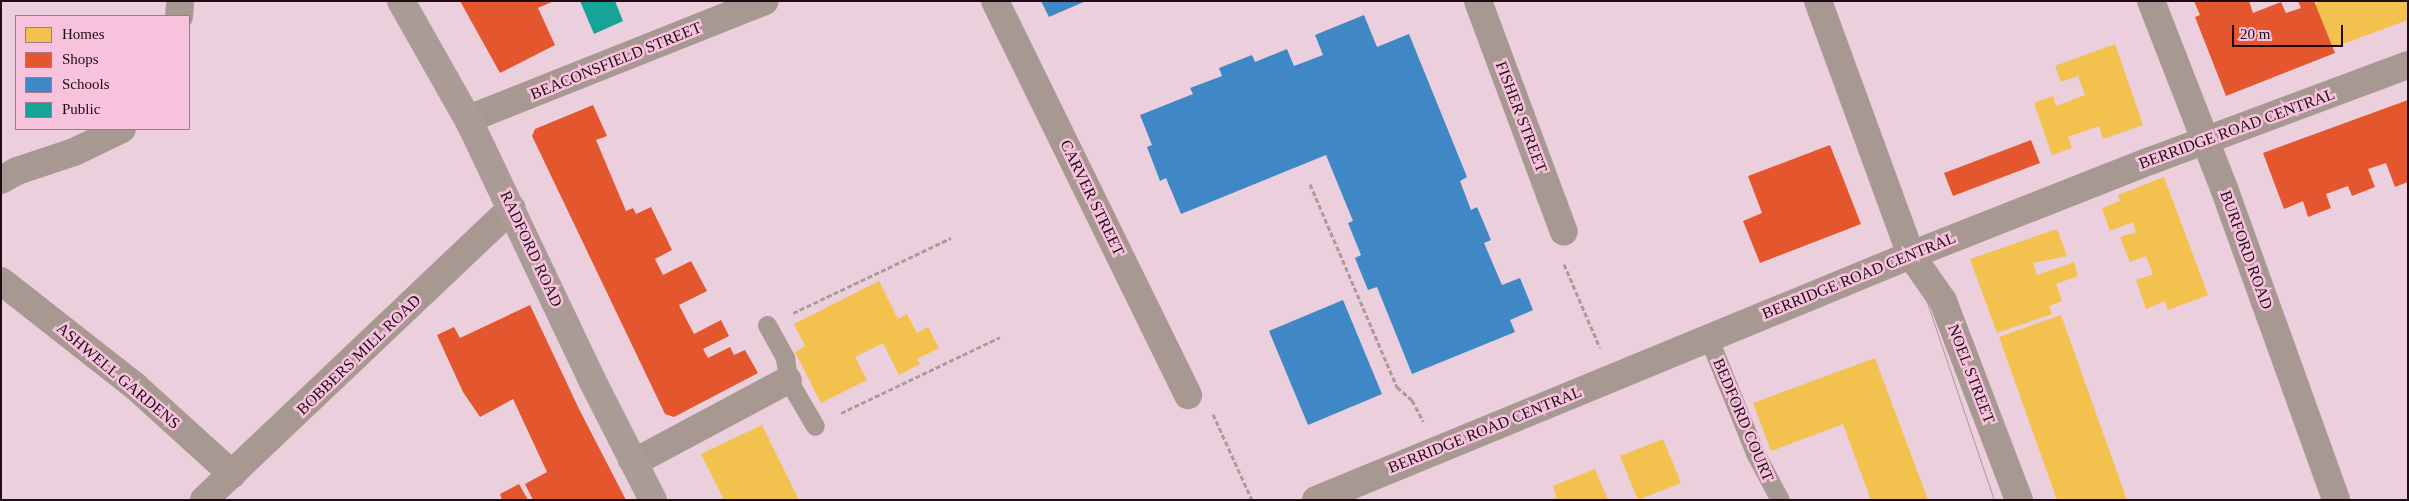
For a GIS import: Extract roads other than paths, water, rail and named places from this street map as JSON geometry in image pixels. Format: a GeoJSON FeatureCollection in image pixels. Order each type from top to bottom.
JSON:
{"type":"FeatureCollection","features":[{"type":"Feature","properties":{"kind":"street","name":"RADFORD ROAD"},"geometry":{"type":"LineString","coordinates":[[401,1],[470,123],[653,500]]}},
{"type":"Feature","properties":{"kind":"street","name":"BEACONSFIELD STREET"},"geometry":{"type":"LineString","coordinates":[[470,123],[471,118],[765,1]]}},
{"type":"Feature","properties":{"kind":"street","name":"CARVER STREET"},"geometry":{"type":"LineString","coordinates":[[995,1],[1188,395]]}},
{"type":"Feature","properties":{"kind":"street","name":"FISHER STREET"},"geometry":{"type":"LineString","coordinates":[[1478,1],[1564,232]]}},
{"type":"Feature","properties":{"kind":"street","name":"NOEL STREET"},"geometry":{"type":"LineString","coordinates":[[1818,1],[1911,254],[1943,301],[2019,500]]}},
{"type":"Feature","properties":{"kind":"street","name":"BURFORD ROAD"},"geometry":{"type":"LineString","coordinates":[[2151,1],[2206,141],[2336,500]]}},
{"type":"Feature","properties":{"kind":"street","name":"BERRIDGE ROAD CENTRAL"},"geometry":{"type":"LineString","coordinates":[[1316,500],[1355,492],[1613,378],[1911,254],[2408,65]]}},
{"type":"Feature","properties":{"kind":"street"},"geometry":{"type":"LineString","coordinates":[[1,180],[17,171],[74,152],[120,130]]}},
{"type":"Feature","properties":{"kind":"street","name":"BOBBERS MILL ROAD"},"geometry":{"type":"LineString","coordinates":[[204,500],[512,208]]}},
{"type":"Feature","properties":{"kind":"street","name":"ASHWELL GARDENS"},"geometry":{"type":"LineString","coordinates":[[1,281],[136,386],[232,474]]}},
{"type":"Feature","properties":{"kind":"street"},"geometry":{"type":"LineString","coordinates":[[632,460],[644,457],[788,380]]}},
{"type":"Feature","properties":{"kind":"lane"},"geometry":{"type":"LineString","coordinates":[[767,325],[784,358],[788,380],[815,426]]}},
{"type":"Feature","properties":{"kind":"lane","name":"BEDFORD COURT"},"geometry":{"type":"LineString","coordinates":[[1709,339],[1755,453],[1780,500]]}},
{"type":"Feature","properties":{"kind":"tram line"},"geometry":{"type":"LineString","coordinates":[[412,1],[665,500]]}},
{"type":"Feature","properties":{"kind":"tram line"},"geometry":{"type":"LineString","coordinates":[[1911,255],[1994,500]]}}]}
